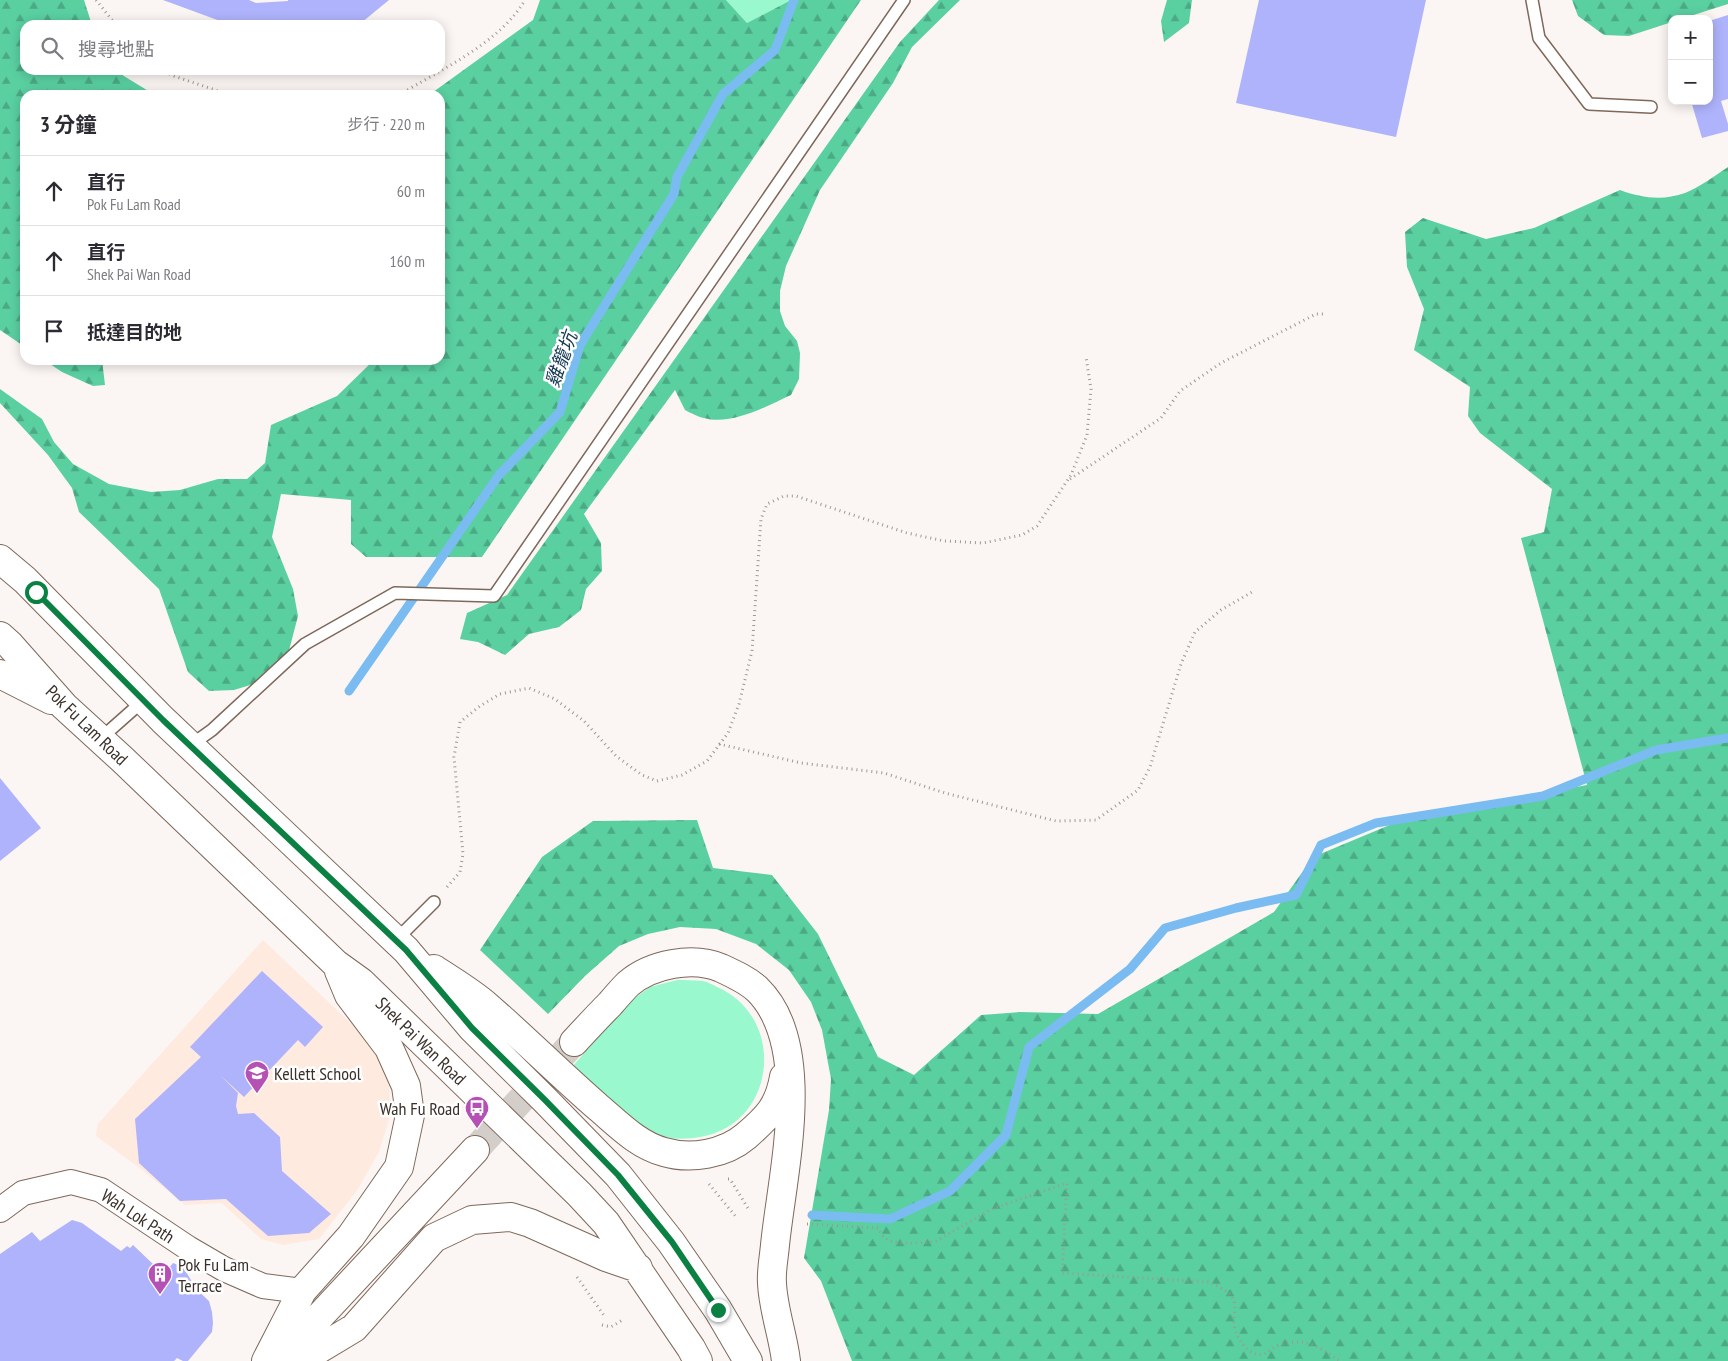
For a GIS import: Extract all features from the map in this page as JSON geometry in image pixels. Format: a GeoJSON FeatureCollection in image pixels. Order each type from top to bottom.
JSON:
{"type":"FeatureCollection","features":[{"type":"Feature","properties":{"kind":"main road"},"geometry":{"type":"LineString","coordinates":[[0,559],[25,580],[144,700],[401,945],[472,1028],[618,1175],[672,1242],[718,1310],[748,1361]]}},
{"type":"Feature","properties":{"kind":"main road","name":"Pok Fu Lam Road"},"geometry":{"type":"LineString","coordinates":[[0,636],[64,706],[176,811]]}},
{"type":"Feature","properties":{"kind":"main road"},"geometry":{"type":"LineString","coordinates":[[0,674],[64,706]]}},
{"type":"Feature","properties":{"kind":"main road","name":"Shek Pai Wan Road"},"geometry":{"type":"LineString","coordinates":[[176,811],[336,964],[360,982],[579,1194],[606,1223],[638,1268],[698,1361]]}},
{"type":"Feature","properties":{"kind":"main road"},"geometry":{"type":"LineString","coordinates":[[401,945],[486,1004],[627,1132],[640,1142],[664,1152],[684,1155],[703,1154],[723,1150],[741,1141],[766,1119],[776,1103],[786,1066],[786,1046]]}},
{"type":"Feature","properties":{"kind":"main road"},"geometry":{"type":"LineString","coordinates":[[574,1042],[629,984],[649,972],[672,964],[695,963],[718,967],[739,976],[757,989],[770,1005],[780,1025],[786,1046],[792,1095],[777,1221],[772,1282],[786,1361]]}},
{"type":"Feature","properties":{"kind":"main road"},"geometry":{"type":"LineString","coordinates":[[266,1361],[302,1291],[351,1236],[399,1167],[410,1115],[406,1086],[389,1048],[349,996],[336,964]]}},
{"type":"Feature","properties":{"kind":"main road"},"geometry":{"type":"LineString","coordinates":[[278,1361],[475,1150]]}},
{"type":"Feature","properties":{"kind":"main road"},"geometry":{"type":"LineString","coordinates":[[299,1361],[354,1328],[434,1238],[472,1220],[511,1217],[530,1223],[606,1257],[638,1268]]}},
{"type":"Feature","properties":{"kind":"street","name":"Wah Lok Path"},"geometry":{"type":"LineString","coordinates":[[0,1210],[23,1193],[71,1182],[101,1190],[188,1248],[224,1269],[263,1286],[302,1291]]}},
{"type":"Feature","properties":{"kind":"lane"},"geometry":{"type":"LineString","coordinates":[[191,745],[212,730],[304,644],[395,593],[494,596],[904,0]]}},
{"type":"Feature","properties":{"kind":"lane"},"geometry":{"type":"LineString","coordinates":[[1532,0],[1539,38],[1588,104],[1651,107]]}},
{"type":"Feature","properties":{"kind":"lane"},"geometry":{"type":"LineString","coordinates":[[100,739],[144,700]]}},
{"type":"Feature","properties":{"kind":"lane"},"geometry":{"type":"LineString","coordinates":[[401,945],[434,902]]}},
{"type":"Feature","properties":{"kind":"path"},"geometry":{"type":"LineString","coordinates":[[96,0],[112,20]]}},
{"type":"Feature","properties":{"kind":"path"},"geometry":{"type":"LineString","coordinates":[[445,67],[486,42],[518,12],[525,0]]}},
{"type":"Feature","properties":{"kind":"path"},"geometry":{"type":"LineString","coordinates":[[172,75],[215,90]]}},
{"type":"Feature","properties":{"kind":"path"},"geometry":{"type":"LineString","coordinates":[[407,90],[432,75]]}},
{"type":"Feature","properties":{"kind":"path"},"geometry":{"type":"LineString","coordinates":[[1068,480],[1160,418],[1180,392],[1221,363],[1316,314],[1324,314]]}},
{"type":"Feature","properties":{"kind":"path"},"geometry":{"type":"LineString","coordinates":[[434,902],[460,872],[463,854],[454,757],[460,722],[480,706],[500,694],[529,688],[555,699],[584,721],[616,756],[642,775],[657,781],[682,775],[707,761],[728,733],[734,719],[752,651],[761,519],[767,504],[784,496],[796,496],[907,533],[944,541],[983,543],[1022,535],[1036,526],[1068,480],[1087,435],[1091,388],[1086,357]]}},
{"type":"Feature","properties":{"kind":"path"},"geometry":{"type":"LineString","coordinates":[[719,744],[802,763],[884,773],[945,793],[1056,822],[1096,820],[1138,790],[1150,767],[1181,664],[1195,632],[1221,610],[1252,592]]}},
{"type":"Feature","properties":{"kind":"path"},"geometry":{"type":"LineString","coordinates":[[722,1180],[730,1179],[754,1218]]}},
{"type":"Feature","properties":{"kind":"path"},"geometry":{"type":"LineString","coordinates":[[715,1180],[707,1181],[737,1218]]}},
{"type":"Feature","properties":{"kind":"path"},"geometry":{"type":"LineString","coordinates":[[802,1224],[878,1228],[888,1240],[926,1243],[936,1240],[994,1208],[1067,1183],[1062,1273],[1210,1282],[1222,1288],[1233,1298],[1236,1310],[1234,1322],[1237,1336],[1247,1349],[1255,1355],[1264,1355],[1271,1352],[1277,1346],[1299,1342],[1310,1343],[1340,1361]]}},
{"type":"Feature","properties":{"kind":"path"},"geometry":{"type":"LineString","coordinates":[[581,1282],[605,1317]]}},
{"type":"Feature","properties":{"kind":"path"},"geometry":{"type":"LineString","coordinates":[[602,1324],[611,1326],[624,1319]]}},
{"type":"Feature","properties":{"kind":"shaded area","name":"Kellett School"},"geometry":{"type":"Polygon","coordinates":[[[263,940],[360,1032],[388,1074],[391,1113],[379,1152],[358,1189],[319,1239],[283,1245],[261,1239],[222,1203],[185,1205],[96,1136],[98,1124],[263,940]]]}},
{"type":"Feature","properties":{"kind":"green space"},"geometry":{"type":"Polygon","coordinates":[[[0,0],[84,0],[90,20],[20,20],[20,75],[122,75],[147,90],[20,90],[20,344],[0,330],[0,0]]]}},
{"type":"Feature","properties":{"kind":"green space"},"geometry":{"type":"Polygon","coordinates":[[[540,0],[726,0],[747,23],[791,0],[861,0],[482,557],[366,557],[351,544],[351,500],[281,494],[272,537],[293,589],[298,616],[286,662],[266,680],[234,690],[209,691],[188,672],[159,589],[79,512],[72,488],[48,455],[0,403],[0,389],[42,419],[54,442],[73,464],[109,484],[151,492],[180,490],[218,479],[247,479],[265,463],[271,425],[337,396],[369,365],[445,365],[445,90],[436,90],[533,20],[540,0]]]}},
{"type":"Feature","properties":{"kind":"green space"},"geometry":{"type":"Polygon","coordinates":[[[726,0],[791,0],[747,23],[726,0]]]}},
{"type":"Feature","properties":{"kind":"green space"},"geometry":{"type":"Polygon","coordinates":[[[939,0],[960,0],[912,47],[893,83],[820,190],[786,266],[780,291],[780,311],[785,326],[797,341],[800,353],[799,379],[791,395],[749,414],[715,420],[699,417],[685,410],[675,390],[584,514],[601,543],[602,571],[586,589],[581,610],[559,627],[529,634],[505,655],[478,642],[460,639],[467,613],[507,595],[900,42],[939,0]]]}},
{"type":"Feature","properties":{"kind":"green space"},"geometry":{"type":"Polygon","coordinates":[[[1167,0],[1192,0],[1189,23],[1164,42],[1161,21],[1167,0]]]}},
{"type":"Feature","properties":{"kind":"green space"},"geometry":{"type":"Polygon","coordinates":[[[1572,0],[1728,0],[1728,4],[1694,15],[1668,15],[1668,23],[1629,36],[1604,35],[1578,16],[1572,0]]]}},
{"type":"Feature","properties":{"kind":"green space"},"geometry":{"type":"Polygon","coordinates":[[[1728,167],[1728,1361],[852,1361],[821,1281],[804,1258],[829,1110],[831,1079],[822,1030],[811,1002],[789,970],[756,944],[716,929],[680,927],[648,934],[619,946],[585,976],[548,1014],[480,950],[542,857],[593,821],[697,820],[713,868],[772,875],[818,934],[878,1057],[914,1075],[981,1015],[1020,1012],[1098,1014],[1274,912],[1313,857],[1404,819],[1587,785],[1521,538],[1544,532],[1552,489],[1480,433],[1468,416],[1470,387],[1414,350],[1424,309],[1407,267],[1405,232],[1423,218],[1486,239],[1534,228],[1620,190],[1652,198],[1669,197],[1685,193],[1728,167]]]}},
{"type":"Feature","properties":{"kind":"green space"},"geometry":{"type":"Polygon","coordinates":[[[52,365],[103,365],[105,385],[93,386],[62,372],[52,365]]]}},
{"type":"Feature","properties":{"kind":"green space"},"geometry":{"type":"Polygon","coordinates":[[[677,980],[707,982],[740,1002],[755,1022],[763,1045],[764,1069],[757,1092],[745,1113],[725,1128],[700,1137],[684,1139],[659,1135],[637,1123],[572,1067],[628,1003],[650,987],[677,980]]]}},
{"type":"Feature","properties":{"kind":"building"},"geometry":{"type":"Polygon","coordinates":[[[163,0],[249,0],[256,3],[288,0],[389,0],[365,20],[217,20],[163,0]]]}},
{"type":"Feature","properties":{"kind":"building"},"geometry":{"type":"Polygon","coordinates":[[[1259,0],[1426,0],[1396,137],[1236,103],[1259,0]]]}},
{"type":"Feature","properties":{"kind":"building"},"geometry":{"type":"Polygon","coordinates":[[[1728,15],[1728,99],[1721,101],[1728,124],[1728,131],[1702,138],[1692,105],[1713,105],[1713,20],[1728,15]]]}},
{"type":"Feature","properties":{"kind":"building"},"geometry":{"type":"Polygon","coordinates":[[[0,778],[41,828],[0,861],[0,778]]]}},
{"type":"Feature","properties":{"kind":"building"},"geometry":{"type":"Polygon","coordinates":[[[262,971],[323,1027],[305,1047],[298,1040],[244,1097],[220,1075],[238,1093],[236,1106],[238,1114],[254,1113],[280,1137],[282,1171],[331,1214],[309,1233],[268,1236],[226,1199],[180,1201],[139,1163],[135,1119],[201,1057],[190,1047],[262,971]]]}},
{"type":"Feature","properties":{"kind":"building"},"geometry":{"type":"Polygon","coordinates":[[[72,1220],[82,1223],[121,1251],[127,1246],[130,1248],[133,1245],[165,1273],[173,1263],[183,1267],[195,1288],[209,1301],[213,1323],[212,1332],[188,1361],[177,1358],[174,1361],[0,1361],[0,1254],[32,1232],[40,1241],[72,1220]]]}},
{"type":"Feature","properties":{"kind":"waterway","name":"雞籠坑"},"geometry":{"type":"LineString","coordinates":[[349,691],[499,475],[560,412],[580,345],[674,194],[677,177],[723,94],[775,50],[794,0]]}},
{"type":"Feature","properties":{"kind":"waterway"},"geometry":{"type":"LineString","coordinates":[[812,1215],[890,1219],[950,1191],[1006,1135],[1029,1047],[1130,969],[1165,928],[1236,908],[1296,895],[1321,845],[1376,823],[1543,796],[1656,750],[1728,738]]}},
{"type":"Feature","properties":{"kind":"tunnel"},"geometry":{"type":"LineString","coordinates":[[475,1150],[574,1042]]}},
{"type":"Feature","properties":{"kind":"place","name":"Kellett School"},"geometry":{"type":"Point","coordinates":[257,1094]}},
{"type":"Feature","properties":{"kind":"place","name":"Wah Fu Road"},"geometry":{"type":"Point","coordinates":[477,1129]}},
{"type":"Feature","properties":{"kind":"place","name":"Pok Fu Lam Terrace"},"geometry":{"type":"Point","coordinates":[160,1295]}},
{"type":"Feature","properties":{"kind":"route"},"geometry":{"type":"LineString","coordinates":[[36,592],[163,720],[406,950],[472,1028],[618,1175],[672,1242],[718,1310]]}}]}
